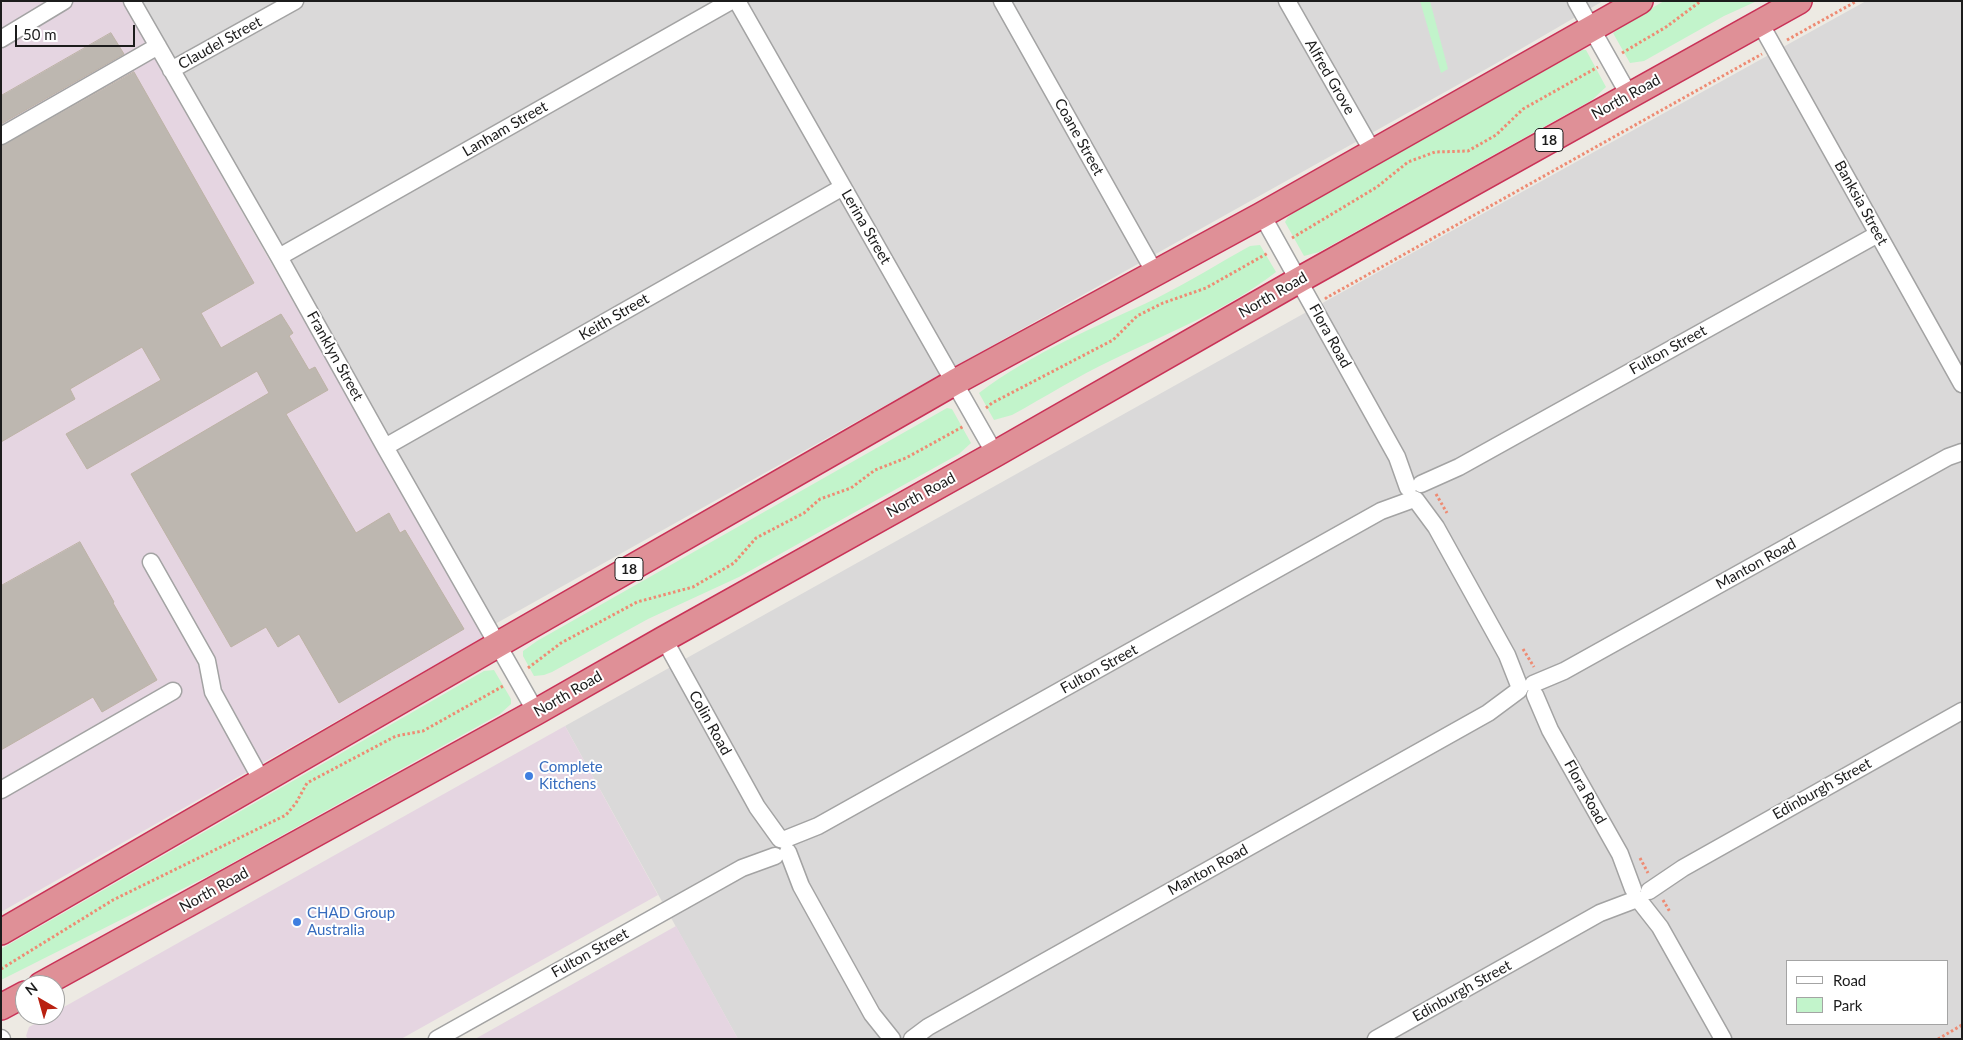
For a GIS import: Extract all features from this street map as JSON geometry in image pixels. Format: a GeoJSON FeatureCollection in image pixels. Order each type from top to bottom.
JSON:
{"type":"FeatureCollection","features":[{"type":"Feature","properties":{"kind":"highway","name":"18"},"geometry":{"type":"LineString","coordinates":[[1,932],[497,644],[955,382],[1262,215],[1640,1]]}},
{"type":"Feature","properties":{"kind":"highway","name":"North Road"},"geometry":{"type":"LineString","coordinates":[[59,975],[536,712],[664,638],[995,454],[1299,280],[1799,1]]}},
{"type":"Feature","properties":{"kind":"highway"},"geometry":{"type":"LineString","coordinates":[[1,1007],[15,999]]}},
{"type":"Feature","properties":{"kind":"street"},"geometry":{"type":"LineString","coordinates":[[1,39],[64,1]]}},
{"type":"Feature","properties":{"kind":"street","name":"Franklyn Street"},"geometry":{"type":"LineString","coordinates":[[132,1],[536,712]]}},
{"type":"Feature","properties":{"kind":"street","name":"Claudel Street"},"geometry":{"type":"LineString","coordinates":[[171,70],[295,1]]}},
{"type":"Feature","properties":{"kind":"street","name":"Lanham Street"},"geometry":{"type":"LineString","coordinates":[[279,257],[731,1]]}},
{"type":"Feature","properties":{"kind":"street","name":"Lerina Street"},"geometry":{"type":"LineString","coordinates":[[737,1],[995,454]]}},
{"type":"Feature","properties":{"kind":"street","name":"Coane Street"},"geometry":{"type":"LineString","coordinates":[[1002,1],[1155,273]]}},
{"type":"Feature","properties":{"kind":"street","name":"Alfred Grove"},"geometry":{"type":"LineString","coordinates":[[1287,1],[1373,152]]}},
{"type":"Feature","properties":{"kind":"street"},"geometry":{"type":"LineString","coordinates":[[1576,1],[1629,95]]}},
{"type":"Feature","properties":{"kind":"street","name":"Banksia Street"},"geometry":{"type":"LineString","coordinates":[[1760,23],[1962,384]]}},
{"type":"Feature","properties":{"kind":"street"},"geometry":{"type":"LineString","coordinates":[[1,136],[158,46]]}},
{"type":"Feature","properties":{"kind":"street","name":"Keith Street"},"geometry":{"type":"LineString","coordinates":[[385,447],[843,187]]}},
{"type":"Feature","properties":{"kind":"street","name":"Flora Road"},"geometry":{"type":"LineString","coordinates":[[1262,215],[1397,457],[1419,491],[1436,527],[1507,654],[1530,690],[1550,730],[1620,854],[1643,889],[1660,927],[1723,1039]]}},
{"type":"Feature","properties":{"kind":"street","name":"Fulton Street"},"geometry":{"type":"LineString","coordinates":[[437,1039],[1878,234]]}},
{"type":"Feature","properties":{"kind":"street","name":"Manton Road"},"geometry":{"type":"LineString","coordinates":[[896,1039],[928,1026],[1530,690],[1545,687],[1564,671],[1955,454],[1962,446]]}},
{"type":"Feature","properties":{"kind":"street"},"geometry":{"type":"LineString","coordinates":[[151,562],[207,661],[213,692],[262,781]]}},
{"type":"Feature","properties":{"kind":"street","name":"Colin Road"},"geometry":{"type":"LineString","coordinates":[[664,638],[872,1014],[891,1039]]}},
{"type":"Feature","properties":{"kind":"street"},"geometry":{"type":"LineString","coordinates":[[1,790],[173,691]]}},
{"type":"Feature","properties":{"kind":"street","name":"Edinburgh Street"},"geometry":{"type":"LineString","coordinates":[[1376,1039],[1962,711]]}},
{"type":"Feature","properties":{"kind":"street","name":"Colin Road"},"geometry":{"type":"LineString","coordinates":[[872,1014],[881,1039]]}},
{"type":"Feature","properties":{"kind":"street","name":"Manton Road"},"geometry":{"type":"LineString","coordinates":[[912,1039],[928,1026]]}},
{"type":"Feature","properties":{"kind":"path"},"geometry":{"type":"LineString","coordinates":[[1,969],[113,900],[286,815],[296,803],[307,783],[396,736],[424,731],[516,677],[561,643],[637,602],[693,587],[734,563],[756,538],[804,513],[820,499],[851,488],[875,470],[906,458],[960,429],[992,403],[1113,340],[1137,316],[1163,303],[1206,288],[1280,247],[1296,235],[1378,187],[1408,162],[1435,152],[1468,151],[1496,135],[1523,109],[1666,27],[1701,1]]}},
{"type":"Feature","properties":{"kind":"path"},"geometry":{"type":"LineString","coordinates":[[1331,306],[1326,298],[1857,1]]}},
{"type":"Feature","properties":{"kind":"path"},"geometry":{"type":"LineString","coordinates":[[1419,491],[1448,514]]}},
{"type":"Feature","properties":{"kind":"path"},"geometry":{"type":"LineString","coordinates":[[1520,644],[1530,690]]}},
{"type":"Feature","properties":{"kind":"path"},"geometry":{"type":"LineString","coordinates":[[1637,852],[1643,889],[1671,914]]}},
{"type":"Feature","properties":{"kind":"path"},"geometry":{"type":"LineString","coordinates":[[1938,1039],[1962,1026]]}},
{"type":"Feature","properties":{"kind":"shaded area"},"geometry":{"type":"Polygon","coordinates":[[[6,1],[122,1],[484,637],[1,912],[1,4],[6,1]]]}},
{"type":"Feature","properties":{"kind":"shaded area"},"geometry":{"type":"Polygon","coordinates":[[[139,1],[1603,1],[1495,64],[495,624],[139,1]]]}},
{"type":"Feature","properties":{"kind":"shaded area"},"geometry":{"type":"Polygon","coordinates":[[[1866,1],[1962,1],[1962,1039],[738,1039],[565,726],[1866,1]]]}},
{"type":"Feature","properties":{"kind":"shaded area"},"geometry":{"type":"Polygon","coordinates":[[[565,726],[658,895],[401,1039],[28,1039],[26,1036],[29,1027],[32,1025],[65,1025],[65,1006],[565,726]]]}},
{"type":"Feature","properties":{"kind":"shaded area"},"geometry":{"type":"Polygon","coordinates":[[[676,926],[738,1039],[475,1039],[676,926]]]}},
{"type":"Feature","properties":{"kind":"green space"},"geometry":{"type":"Polygon","coordinates":[[[1420,1],[1430,1],[1448,69],[1441,73],[1420,1]]]}},
{"type":"Feature","properties":{"kind":"green space"},"geometry":{"type":"Polygon","coordinates":[[[1664,1],[1757,1],[1724,16],[1644,61],[1630,63],[1613,33],[1664,1]]]}},
{"type":"Feature","properties":{"kind":"green space"},"geometry":{"type":"Polygon","coordinates":[[[1582,50],[1586,50],[1606,87],[1592,100],[1319,252],[1304,256],[1285,222],[1288,217],[1302,206],[1582,50]]]}},
{"type":"Feature","properties":{"kind":"green space"},"geometry":{"type":"Polygon","coordinates":[[[1260,245],[1276,272],[1257,286],[1176,330],[1099,366],[1012,415],[994,420],[979,393],[1000,378],[1065,341],[1169,292],[1250,246],[1260,245]]]}},
{"type":"Feature","properties":{"kind":"green space"},"geometry":{"type":"Polygon","coordinates":[[[947,408],[952,409],[971,443],[959,454],[739,577],[648,619],[552,672],[534,676],[523,656],[523,651],[537,641],[947,408]]]}},
{"type":"Feature","properties":{"kind":"green space"},"geometry":{"type":"Polygon","coordinates":[[[494,670],[511,699],[511,704],[500,714],[214,873],[1,980],[1,949],[484,671],[494,670]]]}},
{"type":"Feature","properties":{"kind":"building"},"geometry":{"type":"Polygon","coordinates":[[[111,33],[124,54],[1,124],[1,96],[111,33]]]}},
{"type":"Feature","properties":{"kind":"building"},"geometry":{"type":"Polygon","coordinates":[[[134,72],[254,283],[201,313],[221,348],[281,314],[293,333],[289,336],[309,370],[315,367],[328,390],[286,414],[356,533],[389,513],[400,533],[405,530],[464,629],[339,703],[299,634],[278,647],[266,627],[231,647],[131,474],[269,393],[257,371],[87,469],[66,434],[161,380],[142,347],[70,389],[75,399],[1,442],[1,146],[134,72]]]}},
{"type":"Feature","properties":{"kind":"building"},"geometry":{"type":"Polygon","coordinates":[[[80,542],[157,680],[102,712],[93,697],[1,750],[1,586],[80,542]]]}},
{"type":"Feature","properties":{"kind":"place","name":"Complete Kitchens"},"geometry":{"type":"Point","coordinates":[529,776]}},
{"type":"Feature","properties":{"kind":"place","name":"CHAD Group Australia"},"geometry":{"type":"Point","coordinates":[297,922]}}]}
